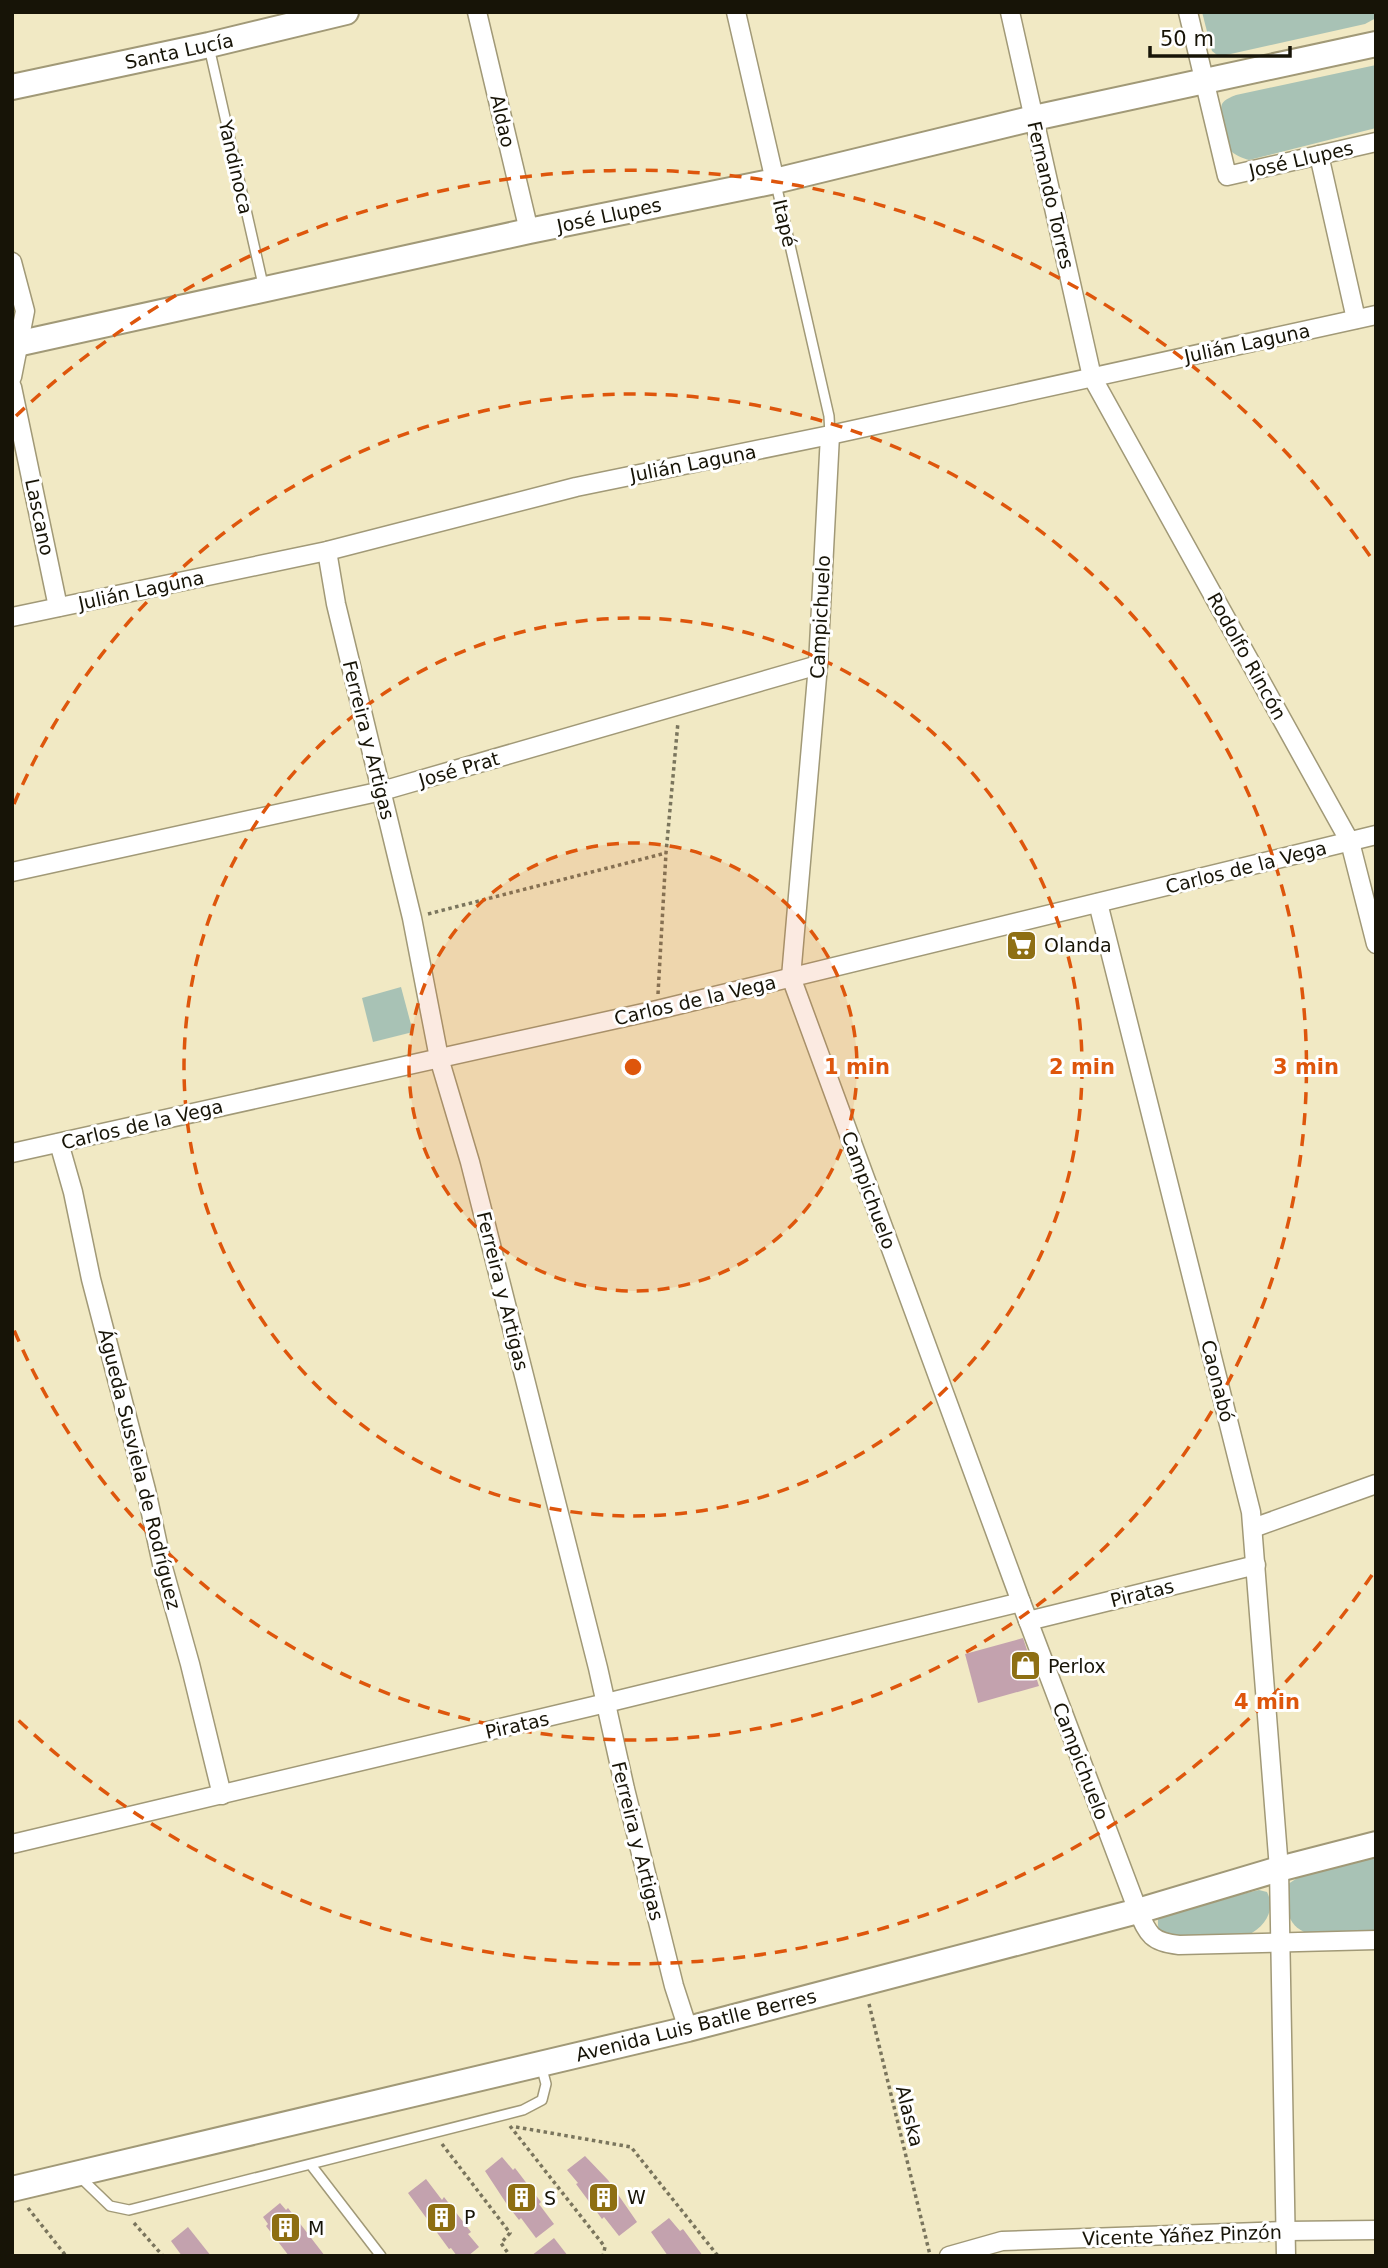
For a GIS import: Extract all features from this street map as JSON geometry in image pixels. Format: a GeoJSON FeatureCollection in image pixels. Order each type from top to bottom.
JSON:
{"type":"FeatureCollection","features":[{"type":"Feature","properties":{"kind":"street","name":"Santa Lucía"},"geometry":{"type":"LineString","coordinates":[[12,87],[209,45],[346,12]]}},
{"type":"Feature","properties":{"kind":"street","name":"Aldao"},"geometry":{"type":"LineString","coordinates":[[477,12],[529,231]]}},
{"type":"Feature","properties":{"kind":"street","name":"Itapé"},"geometry":{"type":"LineString","coordinates":[[736,12],[775,181]]}},
{"type":"Feature","properties":{"kind":"street","name":"Fernando Torres"},"geometry":{"type":"LineString","coordinates":[[1010,12],[1092,377]]}},
{"type":"Feature","properties":{"kind":"street"},"geometry":{"type":"LineString","coordinates":[[1188,12],[1204,80]]}},
{"type":"Feature","properties":{"kind":"street","name":"José Llupes"},"geometry":{"type":"LineString","coordinates":[[16,345],[529,231],[775,181],[1034,118],[1376,44]]}},
{"type":"Feature","properties":{"kind":"street","name":"José Llupes"},"geometry":{"type":"LineString","coordinates":[[1204,80],[1227,176],[1376,142]]}},
{"type":"Feature","properties":{"kind":"street"},"geometry":{"type":"LineString","coordinates":[[1319,155],[1356,319]]}},
{"type":"Feature","properties":{"kind":"street"},"geometry":{"type":"LineString","coordinates":[[12,262],[25,310],[16,345],[12,377]]}},
{"type":"Feature","properties":{"kind":"street","name":"Julián Laguna"},"geometry":{"type":"LineString","coordinates":[[12,617],[327,551],[576,487],[830,435],[1376,315]]}},
{"type":"Feature","properties":{"kind":"street","name":"Rodolfo Rincón"},"geometry":{"type":"LineString","coordinates":[[1092,377],[1350,842],[1376,944]]}},
{"type":"Feature","properties":{"kind":"street","name":"Lascano"},"geometry":{"type":"LineString","coordinates":[[12,387],[58,607]]}},
{"type":"Feature","properties":{"kind":"street","name":"Campichuelo"},"geometry":{"type":"LineString","coordinates":[[830,435],[818,665],[792,977],[1028,1621],[1138,1911],[1151,1937],[1164,1944],[1376,1940]]}},
{"type":"Feature","properties":{"kind":"street","name":"Ferreira y Artigas"},"geometry":{"type":"LineString","coordinates":[[327,551],[336,604],[424,973],[439,1058],[473,1175],[607,1703],[625,1789],[674,1986],[688,2029]]}},
{"type":"Feature","properties":{"kind":"street","name":"José Prat"},"geometry":{"type":"LineString","coordinates":[[12,872],[382,791],[818,665]]}},
{"type":"Feature","properties":{"kind":"street","name":"Carlos de la Vega"},"geometry":{"type":"LineString","coordinates":[[12,1153],[657,1010],[1376,835]]}},
{"type":"Feature","properties":{"kind":"street","name":"Caonabó"},"geometry":{"type":"LineString","coordinates":[[1098,903],[1253,1528],[1279,1869]]}},
{"type":"Feature","properties":{"kind":"street","name":"Águeda Susviela de Rodríguez"},"geometry":{"type":"LineString","coordinates":[[59,1143],[162,1564],[222,1795]]}},
{"type":"Feature","properties":{"kind":"street"},"geometry":{"type":"LineString","coordinates":[[1253,1528],[1376,1484]]}},
{"type":"Feature","properties":{"kind":"street","name":"Piratas"},"geometry":{"type":"LineString","coordinates":[[1028,1621],[1256,1564]]}},
{"type":"Feature","properties":{"kind":"street","name":"Piratas"},"geometry":{"type":"LineString","coordinates":[[12,1844],[1021,1602]]}},
{"type":"Feature","properties":{"kind":"street","name":"Avenida Luis Batlle Berres"},"geometry":{"type":"LineString","coordinates":[[13,2189],[688,2029],[1138,1911],[1279,1869],[1376,1844]]}},
{"type":"Feature","properties":{"kind":"street"},"geometry":{"type":"LineString","coordinates":[[1279,1869],[1286,2256]]}},
{"type":"Feature","properties":{"kind":"street","name":"Vicente Yáñez Pinzón"},"geometry":{"type":"LineString","coordinates":[[949,2256],[1002,2241],[1376,2230]]}},
{"type":"Feature","properties":{"kind":"lane","name":"Yandinoca"},"geometry":{"type":"LineString","coordinates":[[209,45],[264,290]]}},
{"type":"Feature","properties":{"kind":"lane","name":"Itapé"},"geometry":{"type":"LineString","coordinates":[[775,181],[829,416],[830,435]]}},
{"type":"Feature","properties":{"kind":"lane"},"geometry":{"type":"LineString","coordinates":[[76,2174],[110,2206],[129,2210],[523,2110],[542,2100],[546,2084],[541,2064]]}},
{"type":"Feature","properties":{"kind":"lane"},"geometry":{"type":"LineString","coordinates":[[311,2165],[381,2256]]}},
{"type":"Feature","properties":{"kind":"path"},"geometry":{"type":"LineString","coordinates":[[657,1010],[666,853],[679,705]]}},
{"type":"Feature","properties":{"kind":"path"},"geometry":{"type":"LineString","coordinates":[[412,919],[666,853]]}},
{"type":"Feature","properties":{"kind":"path","name":"Alaska"},"geometry":{"type":"LineString","coordinates":[[863,1982],[930,2256]]}},
{"type":"Feature","properties":{"kind":"path"},"geometry":{"type":"LineString","coordinates":[[507,2115],[510,2126],[605,2247],[603,2256]]}},
{"type":"Feature","properties":{"kind":"path"},"geometry":{"type":"LineString","coordinates":[[510,2126],[631,2147],[718,2256]]}},
{"type":"Feature","properties":{"kind":"path"},"geometry":{"type":"LineString","coordinates":[[433,2132],[510,2233],[501,2243],[510,2256]]}},
{"type":"Feature","properties":{"kind":"path"},"geometry":{"type":"LineString","coordinates":[[13,2189],[66,2256]]}},
{"type":"Feature","properties":{"kind":"path"},"geometry":{"type":"LineString","coordinates":[[121,2208],[163,2256]]}},
{"type":"Feature","properties":{"kind":"green space"},"geometry":{"type":"Polygon","coordinates":[[[1202,12],[1376,12],[1376,18],[1365,24],[1217,55],[1212,51],[1202,12]]]}},
{"type":"Feature","properties":{"kind":"green space"},"geometry":{"type":"Polygon","coordinates":[[[1376,65],[1376,128],[1249,160],[1236,155],[1227,146],[1221,113],[1222,104],[1228,98],[1376,65]]]}},
{"type":"Feature","properties":{"kind":"green space"},"geometry":{"type":"Polygon","coordinates":[[[401,987],[413,1032],[373,1042],[362,998],[401,987]]]}},
{"type":"Feature","properties":{"kind":"green space"},"geometry":{"type":"Polygon","coordinates":[[[1376,1857],[1376,1932],[1312,1935],[1297,1928],[1287,1910],[1285,1886],[1299,1877],[1376,1857]]]}},
{"type":"Feature","properties":{"kind":"green space"},"geometry":{"type":"Polygon","coordinates":[[[1259,1890],[1267,1892],[1269,1911],[1264,1923],[1248,1935],[1178,1937],[1168,1936],[1159,1928],[1158,1918],[1162,1913],[1259,1890]]]}},
{"type":"Feature","properties":{"kind":"building"},"geometry":{"type":"Polygon","coordinates":[[[1023,1638],[1039,1686],[978,1703],[965,1654],[1023,1638]]]}},
{"type":"Feature","properties":{"kind":"building","name":"W"},"geometry":{"type":"Polygon","coordinates":[[[585,2156],[608,2180],[637,2222],[619,2236],[604,2217],[602,2219],[567,2170],[585,2156]]]}},
{"type":"Feature","properties":{"kind":"building","name":"S"},"geometry":{"type":"Polygon","coordinates":[[[502,2157],[513,2170],[515,2168],[554,2224],[536,2238],[508,2206],[485,2171],[502,2157]]]}},
{"type":"Feature","properties":{"kind":"building","name":"P"},"geometry":{"type":"Polygon","coordinates":[[[426,2179],[471,2232],[468,2234],[479,2247],[468,2256],[457,2256],[449,2249],[408,2193],[426,2179]]]}},
{"type":"Feature","properties":{"kind":"building","name":"M"},"geometry":{"type":"Polygon","coordinates":[[[280,2203],[286,2210],[288,2208],[325,2256],[289,2256],[266,2226],[268,2224],[263,2217],[280,2203]]]}},
{"type":"Feature","properties":{"kind":"building"},"geometry":{"type":"Polygon","coordinates":[[[669,2218],[680,2231],[683,2229],[703,2256],[668,2256],[651,2232],[669,2218]]]}},
{"type":"Feature","properties":{"kind":"building"},"geometry":{"type":"Polygon","coordinates":[[[188,2227],[211,2256],[182,2256],[171,2241],[188,2227]]]}},
{"type":"Feature","properties":{"kind":"building"},"geometry":{"type":"Polygon","coordinates":[[[554,2238],[568,2256],[531,2256],[554,2238]]]}},
{"type":"Feature","properties":{"kind":"place","name":"Olanda"},"geometry":{"type":"Point","coordinates":[1021,945]}},
{"type":"Feature","properties":{"kind":"place","name":"Perlox"},"geometry":{"type":"Point","coordinates":[1025,1666]}},
{"type":"Feature","properties":{"kind":"place","name":"W"},"geometry":{"type":"Point","coordinates":[604,2197]}},
{"type":"Feature","properties":{"kind":"place","name":"S"},"geometry":{"type":"Point","coordinates":[521,2198]}},
{"type":"Feature","properties":{"kind":"place","name":"P"},"geometry":{"type":"Point","coordinates":[441,2217]}},
{"type":"Feature","properties":{"kind":"place","name":"M"},"geometry":{"type":"Point","coordinates":[285,2228]}}]}
